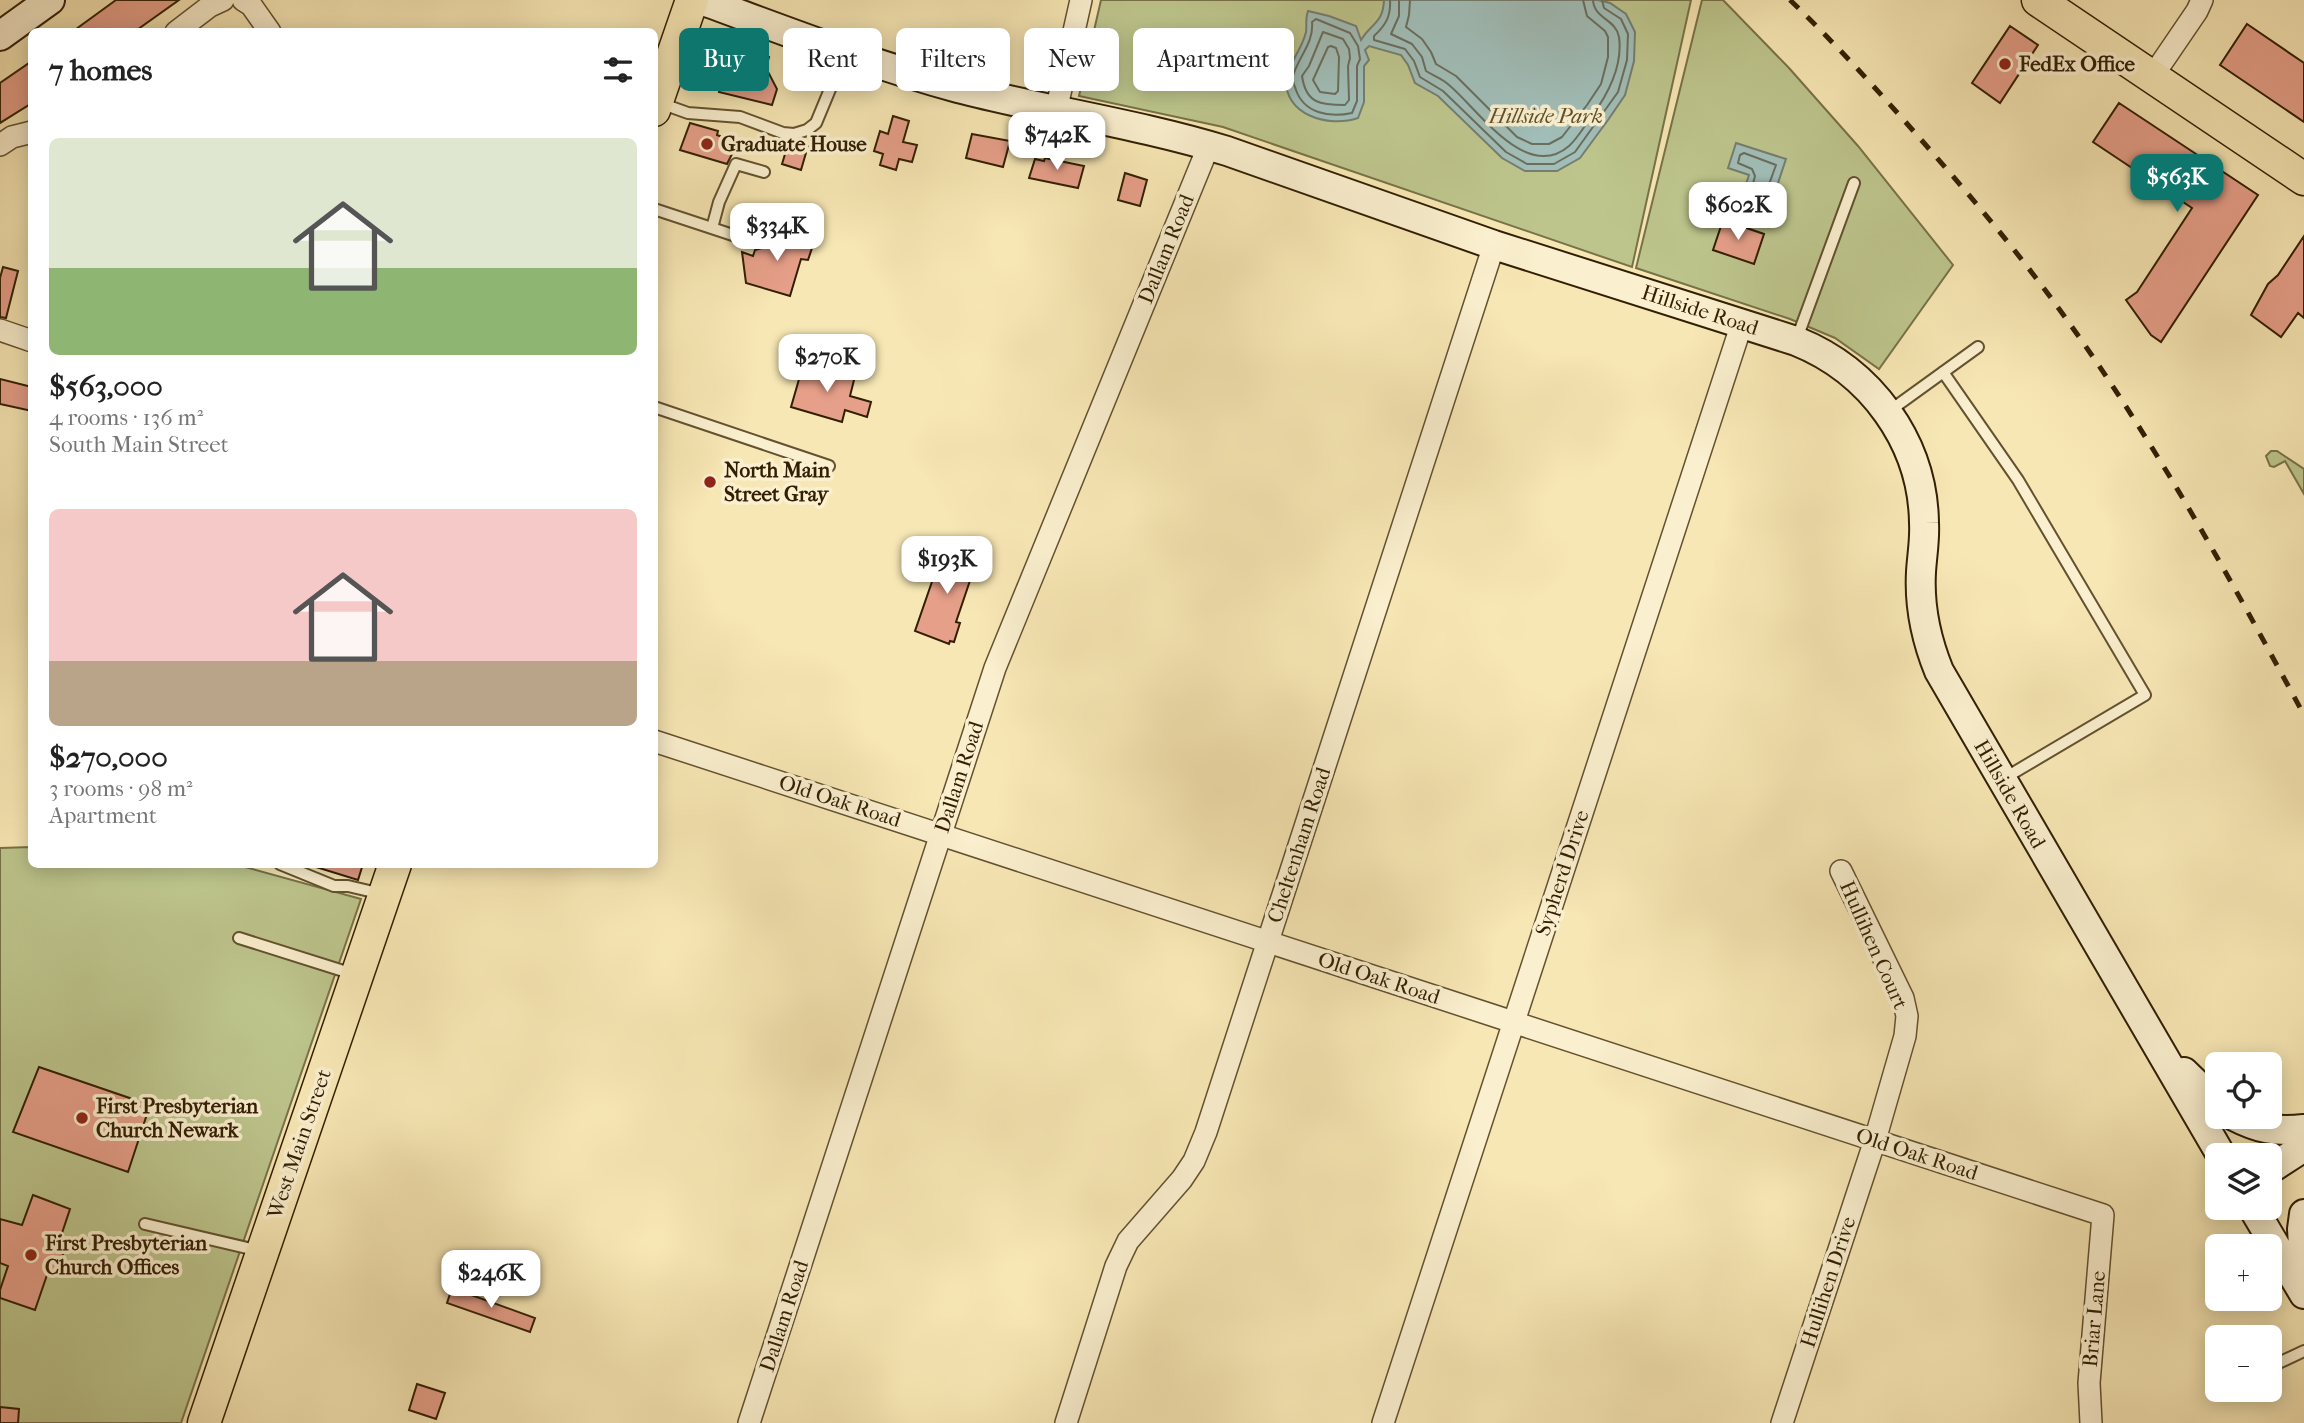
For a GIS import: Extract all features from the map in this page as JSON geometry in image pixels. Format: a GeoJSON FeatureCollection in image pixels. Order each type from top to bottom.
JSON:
{"type":"FeatureCollection","features":[{"type":"Feature","properties":{"kind":"main road"},"geometry":{"type":"LineString","coordinates":[[658,100],[692,0]]}},
{"type":"Feature","properties":{"kind":"main road"},"geometry":{"type":"LineString","coordinates":[[2038,0],[2304,180]]}},
{"type":"Feature","properties":{"kind":"main road","name":"West Main Street"},"geometry":{"type":"LineString","coordinates":[[204,1423],[394,868]]}},
{"type":"Feature","properties":{"kind":"street"},"geometry":{"type":"LineString","coordinates":[[0,36],[50,0]]}},
{"type":"Feature","properties":{"kind":"street"},"geometry":{"type":"LineString","coordinates":[[181,28],[210,6],[223,0]]}},
{"type":"Feature","properties":{"kind":"street"},"geometry":{"type":"LineString","coordinates":[[243,0],[251,5],[267,28]]}},
{"type":"Feature","properties":{"kind":"street","name":"Hillside Road"},"geometry":{"type":"LineString","coordinates":[[701,0],[783,30]]}},
{"type":"Feature","properties":{"kind":"street"},"geometry":{"type":"LineString","coordinates":[[1056,111],[1081,0]]}},
{"type":"Feature","properties":{"kind":"street"},"geometry":{"type":"LineString","coordinates":[[2152,77],[2202,0]]}},
{"type":"Feature","properties":{"kind":"street","name":"Hillside Road"},"geometry":{"type":"LineString","coordinates":[[882,64],[955,87],[1209,145],[1494,245],[1797,341],[1819,351],[1867,387],[1888,412],[1909,450],[1923,499],[1921,597],[1928,640],[1939,671],[2214,1143]]}},
{"type":"Feature","properties":{"kind":"street"},"geometry":{"type":"LineString","coordinates":[[0,145],[12,137],[28,133]]}},
{"type":"Feature","properties":{"kind":"street","name":"Dallam Road"},"geometry":{"type":"LineString","coordinates":[[749,1423],[979,715],[1005,643],[1209,145]]}},
{"type":"Feature","properties":{"kind":"street","name":"Cheltenham Road"},"geometry":{"type":"LineString","coordinates":[[1066,1423],[1116,1266],[1128,1241],[1182,1179],[1202,1142],[1494,245]]}},
{"type":"Feature","properties":{"kind":"street","name":"Sypherd Drive"},"geometry":{"type":"LineString","coordinates":[[1383,1423],[1742,323]]}},
{"type":"Feature","properties":{"kind":"street"},"geometry":{"type":"LineString","coordinates":[[0,330],[28,340]]}},
{"type":"Feature","properties":{"kind":"street","name":"Old Oak Road"},"geometry":{"type":"LineString","coordinates":[[658,741],[2103,1215]]}},
{"type":"Feature","properties":{"kind":"street","name":"Hullihen Court"},"geometry":{"type":"LineString","coordinates":[[1841,871],[1903,998],[1907,1016],[1905,1036],[1875,1140]]}},
{"type":"Feature","properties":{"kind":"street"},"geometry":{"type":"LineString","coordinates":[[2152,1036],[2205,1093]]}},
{"type":"Feature","properties":{"kind":"street"},"geometry":{"type":"LineString","coordinates":[[2266,1129],[2304,1129]]}},
{"type":"Feature","properties":{"kind":"street","name":"Hullihen Drive"},"geometry":{"type":"LineString","coordinates":[[1782,1423],[1875,1140]]}},
{"type":"Feature","properties":{"kind":"street"},"geometry":{"type":"LineString","coordinates":[[2282,1161],[2304,1147]]}},
{"type":"Feature","properties":{"kind":"street"},"geometry":{"type":"LineString","coordinates":[[2304,1214],[2304,1263]]}},
{"type":"Feature","properties":{"kind":"street","name":"Briar Lane"},"geometry":{"type":"LineString","coordinates":[[2091,1423],[2089,1384],[2103,1215]]}},
{"type":"Feature","properties":{"kind":"street"},"geometry":{"type":"LineString","coordinates":[[2260,1220],[2304,1294]]}},
{"type":"Feature","properties":{"kind":"lane"},"geometry":{"type":"LineString","coordinates":[[658,106],[688,113],[740,117],[783,133],[794,134],[807,130],[816,123],[829,91]]}},
{"type":"Feature","properties":{"kind":"lane"},"geometry":{"type":"LineString","coordinates":[[712,228],[719,202],[736,164],[764,172]]}},
{"type":"Feature","properties":{"kind":"lane"},"geometry":{"type":"LineString","coordinates":[[1797,341],[1854,183]]}},
{"type":"Feature","properties":{"kind":"lane"},"geometry":{"type":"LineString","coordinates":[[658,210],[754,242]]}},
{"type":"Feature","properties":{"kind":"lane"},"geometry":{"type":"LineString","coordinates":[[1888,412],[1978,347]]}},
{"type":"Feature","properties":{"kind":"lane"},"geometry":{"type":"LineString","coordinates":[[1942,372],[2018,480],[2145,695],[2002,779]]}},
{"type":"Feature","properties":{"kind":"lane"},"geometry":{"type":"LineString","coordinates":[[658,408],[829,466]]}},
{"type":"Feature","properties":{"kind":"lane"},"geometry":{"type":"LineString","coordinates":[[290,868],[334,886],[348,886],[385,895]]}},
{"type":"Feature","properties":{"kind":"lane"},"geometry":{"type":"LineString","coordinates":[[239,938],[357,975]]}},
{"type":"Feature","properties":{"kind":"lane"},"geometry":{"type":"LineString","coordinates":[[145,1224],[262,1251]]}},
{"type":"Feature","properties":{"kind":"lane"},"geometry":{"type":"LineString","coordinates":[[2282,1361],[2304,1350]]}},
{"type":"Feature","properties":{"kind":"green space","name":"Hillside Park"},"geometry":{"type":"Polygon","coordinates":[[[1101,0],[1691,0],[1632,267],[1223,127],[1079,96],[1080,91],[1119,91],[1119,28],[1095,28],[1101,0]]]}},
{"type":"Feature","properties":{"kind":"green space"},"geometry":{"type":"Polygon","coordinates":[[[1702,0],[1723,0],[1789,68],[1858,146],[1953,265],[1879,369],[1835,338],[1790,319],[1636,268],[1702,0]]]}},
{"type":"Feature","properties":{"kind":"green space"},"geometry":{"type":"Polygon","coordinates":[[[2271,451],[2277,451],[2304,469],[2304,494],[2285,461],[2274,467],[2270,466],[2266,456],[2271,451]]]}},
{"type":"Feature","properties":{"kind":"green space"},"geometry":{"type":"Polygon","coordinates":[[[28,847],[28,868],[249,868],[361,899],[181,1423],[0,1423],[0,848],[28,847]]]}},
{"type":"Feature","properties":{"kind":"water"},"geometry":{"type":"Polygon","coordinates":[[[1384,0],[1598,0],[1610,3],[1626,14],[1635,32],[1634,61],[1625,95],[1580,158],[1557,171],[1525,171],[1502,158],[1438,96],[1415,83],[1401,55],[1369,46],[1365,50],[1369,60],[1364,66],[1364,102],[1358,118],[1346,121],[1321,119],[1300,109],[1287,91],[1294,91],[1294,58],[1305,35],[1308,11],[1356,26],[1361,40],[1379,19],[1384,0]]]}},
{"type":"Feature","properties":{"kind":"water"},"geometry":{"type":"Polygon","coordinates":[[[1736,143],[1786,159],[1765,222],[1737,212],[1749,175],[1728,168],[1736,143]]]}},
{"type":"Feature","properties":{"kind":"building"},"geometry":{"type":"Polygon","coordinates":[[[116,0],[179,0],[140,28],[78,28],[116,0]]]}},
{"type":"Feature","properties":{"kind":"building"},"geometry":{"type":"Polygon","coordinates":[[[2247,24],[2304,63],[2304,122],[2220,65],[2247,24]]]}},
{"type":"Feature","properties":{"kind":"building","name":"FedEx Office"},"geometry":{"type":"Polygon","coordinates":[[[2010,26],[2038,45],[2000,103],[1972,83],[2010,26]]]}},
{"type":"Feature","properties":{"kind":"building"},"geometry":{"type":"Polygon","coordinates":[[[28,64],[28,106],[0,123],[0,83],[28,64]]]}},
{"type":"Feature","properties":{"kind":"building"},"geometry":{"type":"Polygon","coordinates":[[[769,74],[777,89],[772,105],[719,92],[769,91],[769,74]]]}},
{"type":"Feature","properties":{"kind":"building"},"geometry":{"type":"Polygon","coordinates":[[[2119,103],[2258,195],[2161,342],[2151,335],[2126,300],[2137,292],[2192,208],[2093,142],[2119,103]]]}},
{"type":"Feature","properties":{"kind":"building"},"geometry":{"type":"Polygon","coordinates":[[[893,116],[909,121],[903,142],[917,145],[912,162],[899,159],[896,170],[880,165],[883,154],[874,151],[880,131],[888,134],[893,116]]]}},
{"type":"Feature","properties":{"kind":"building","name":"Graduate House"},"geometry":{"type":"Polygon","coordinates":[[[690,123],[718,131],[717,135],[736,146],[727,164],[680,150],[690,123]]]}},
{"type":"Feature","properties":{"kind":"building"},"geometry":{"type":"Polygon","coordinates":[[[972,134],[1010,141],[1003,167],[966,158],[972,134]]]}},
{"type":"Feature","properties":{"kind":"building"},"geometry":{"type":"Polygon","coordinates":[[[789,141],[808,146],[801,170],[782,164],[789,141]]]}},
{"type":"Feature","properties":{"kind":"building"},"geometry":{"type":"Polygon","coordinates":[[[1045,158],[1084,166],[1078,188],[1029,178],[1035,159],[1044,161],[1045,158]]]}},
{"type":"Feature","properties":{"kind":"building"},"geometry":{"type":"Polygon","coordinates":[[[1125,173],[1147,180],[1140,206],[1118,200],[1125,173]]]}},
{"type":"Feature","properties":{"kind":"building"},"geometry":{"type":"Polygon","coordinates":[[[1723,220],[1764,234],[1754,264],[1713,250],[1723,220]]]}},
{"type":"Feature","properties":{"kind":"building"},"geometry":{"type":"Polygon","coordinates":[[[767,231],[814,242],[808,260],[801,259],[790,296],[746,283],[742,252],[753,256],[755,250],[762,248],[767,231]]]}},
{"type":"Feature","properties":{"kind":"building"},"geometry":{"type":"Polygon","coordinates":[[[2304,236],[2304,318],[2298,313],[2281,337],[2251,315],[2268,284],[2278,275],[2304,236]]]}},
{"type":"Feature","properties":{"kind":"building"},"geometry":{"type":"Polygon","coordinates":[[[3,267],[18,271],[6,318],[0,317],[0,278],[3,267]]]}},
{"type":"Feature","properties":{"kind":"building"},"geometry":{"type":"Polygon","coordinates":[[[804,362],[855,376],[850,396],[871,402],[867,417],[845,410],[842,422],[791,407],[804,362]]]}},
{"type":"Feature","properties":{"kind":"building"},"geometry":{"type":"Polygon","coordinates":[[[0,379],[28,386],[28,410],[0,404],[0,379]]]}},
{"type":"Feature","properties":{"kind":"building"},"geometry":{"type":"Polygon","coordinates":[[[958,546],[979,554],[956,622],[960,623],[954,642],[950,641],[949,644],[915,631],[935,573],[932,572],[938,555],[953,560],[958,546]]]}},
{"type":"Feature","properties":{"kind":"building"},"geometry":{"type":"Polygon","coordinates":[[[319,868],[362,868],[358,880],[319,868]]]}},
{"type":"Feature","properties":{"kind":"building","name":"First Presbyterian Church Newark"},"geometry":{"type":"Polygon","coordinates":[[[39,1067],[150,1105],[128,1172],[13,1132],[39,1067]]]}},
{"type":"Feature","properties":{"kind":"building","name":"First Presbyterian Church Offices"},"geometry":{"type":"Polygon","coordinates":[[[33,1195],[70,1209],[58,1245],[65,1249],[55,1275],[48,1272],[35,1310],[0,1298],[8,1266],[0,1263],[0,1219],[22,1225],[33,1195]]]}},
{"type":"Feature","properties":{"kind":"building"},"geometry":{"type":"Polygon","coordinates":[[[452,1288],[535,1318],[530,1332],[447,1303],[452,1288]]]}},
{"type":"Feature","properties":{"kind":"building"},"geometry":{"type":"Polygon","coordinates":[[[417,1384],[445,1393],[436,1419],[409,1410],[417,1384]]]}},
{"type":"Feature","properties":{"kind":"building"},"geometry":{"type":"Polygon","coordinates":[[[0,1407],[19,1409],[18,1423],[0,1423],[0,1407]]]}},
{"type":"Feature","properties":{"kind":"railway"},"geometry":{"type":"LineString","coordinates":[[1790,0],[1825,34],[1943,164],[2016,252],[2067,320],[2162,464],[2221,564],[2304,715]]}},
{"type":"Feature","properties":{"kind":"place","name":"FedEx Office"},"geometry":{"type":"Point","coordinates":[2005,64]}},
{"type":"Feature","properties":{"kind":"place","name":"Graduate House"},"geometry":{"type":"Point","coordinates":[707,144]}},
{"type":"Feature","properties":{"kind":"place","name":"North Main Street Gray"},"geometry":{"type":"Point","coordinates":[710,482]}},
{"type":"Feature","properties":{"kind":"place","name":"First Presbyterian Church Newark"},"geometry":{"type":"Point","coordinates":[82,1118]}},
{"type":"Feature","properties":{"kind":"place","name":"First Presbyterian Church Offices"},"geometry":{"type":"Point","coordinates":[31,1255]}}]}
